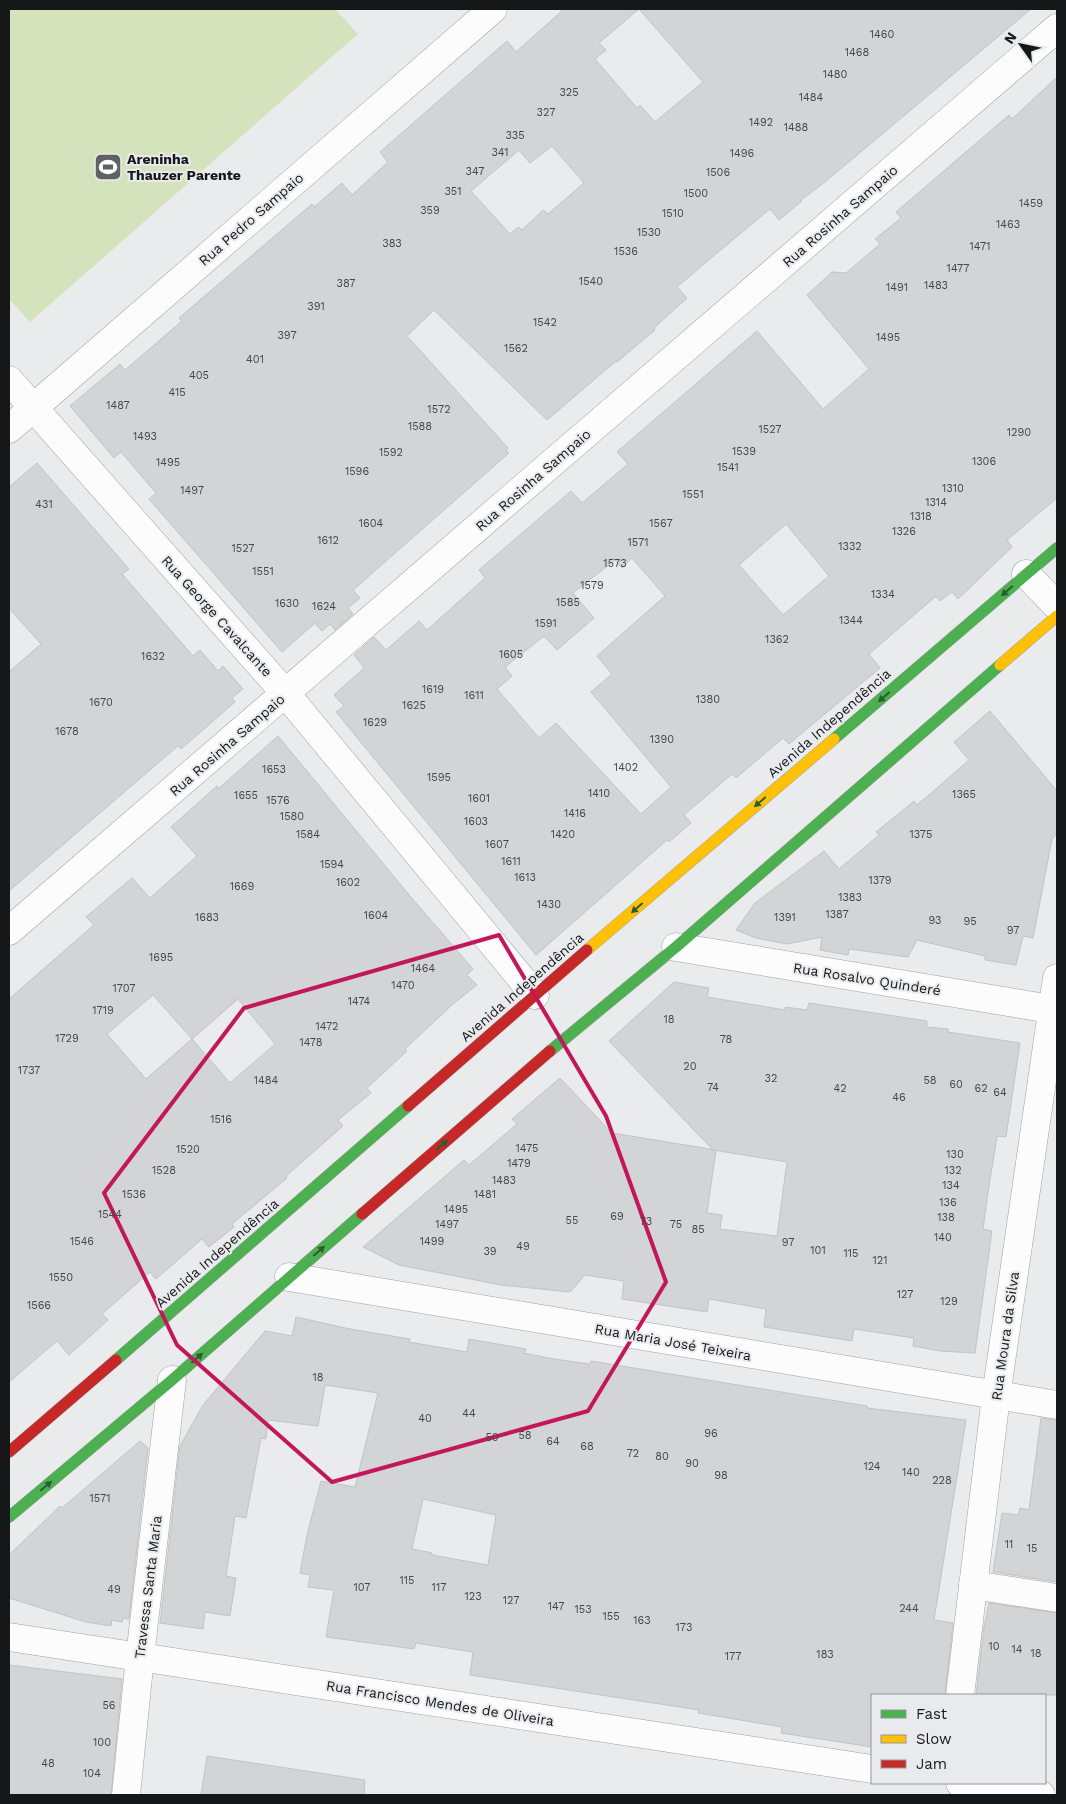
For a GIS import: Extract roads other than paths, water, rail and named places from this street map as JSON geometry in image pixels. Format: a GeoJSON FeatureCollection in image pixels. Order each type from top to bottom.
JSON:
{"type":"FeatureCollection","features":[{"type":"Feature","properties":{"kind":"main road","name":"Avenida Independência"},"geometry":{"type":"LineString","coordinates":[[9,1452],[253,1242],[535,995],[1057,548]]}},
{"type":"Feature","properties":{"kind":"main road"},"geometry":{"type":"LineString","coordinates":[[9,1517],[172,1380],[574,1030],[676,947],[1057,616]]}},
{"type":"Feature","properties":{"kind":"street","name":"Rua Pedro Sampaio"},"geometry":{"type":"LineString","coordinates":[[9,429],[493,9]]}},
{"type":"Feature","properties":{"kind":"street","name":"Rua Rosinha Sampaio"},"geometry":{"type":"LineString","coordinates":[[9,931],[1057,28]]}},
{"type":"Feature","properties":{"kind":"street","name":"Rua George Cavalcante"},"geometry":{"type":"LineString","coordinates":[[9,380],[286,694],[535,995]]}},
{"type":"Feature","properties":{"kind":"street"},"geometry":{"type":"LineString","coordinates":[[1026,574],[1057,606]]}},
{"type":"Feature","properties":{"kind":"street","name":"Rua Rosalvo Quinderé"},"geometry":{"type":"LineString","coordinates":[[676,947],[1055,1010]]}},
{"type":"Feature","properties":{"kind":"street","name":"Rua Moura da Silva"},"geometry":{"type":"LineString","coordinates":[[960,1694],[996,1396],[1055,1010],[1057,978]]}},
{"type":"Feature","properties":{"kind":"street","name":"Rua Maria José Teixeira"},"geometry":{"type":"LineString","coordinates":[[289,1277],[1057,1405]]}},
{"type":"Feature","properties":{"kind":"street","name":"Travessa Santa Maria"},"geometry":{"type":"LineString","coordinates":[[126,1795],[172,1380]]}},
{"type":"Feature","properties":{"kind":"street"},"geometry":{"type":"LineString","coordinates":[[973,1585],[1057,1598]]}},
{"type":"Feature","properties":{"kind":"street","name":"Rua Francisco Mendes de Oliveira"},"geometry":{"type":"LineString","coordinates":[[9,1636],[871,1769]]}},
{"type":"Feature","properties":{"kind":"street"},"geometry":{"type":"LineString","coordinates":[[967,1784],[1041,1795]]}},
{"type":"Feature","properties":{"kind":"place","name":"Areninha Thauzer Parente"},"geometry":{"type":"Point","coordinates":[108,167]}}]}
